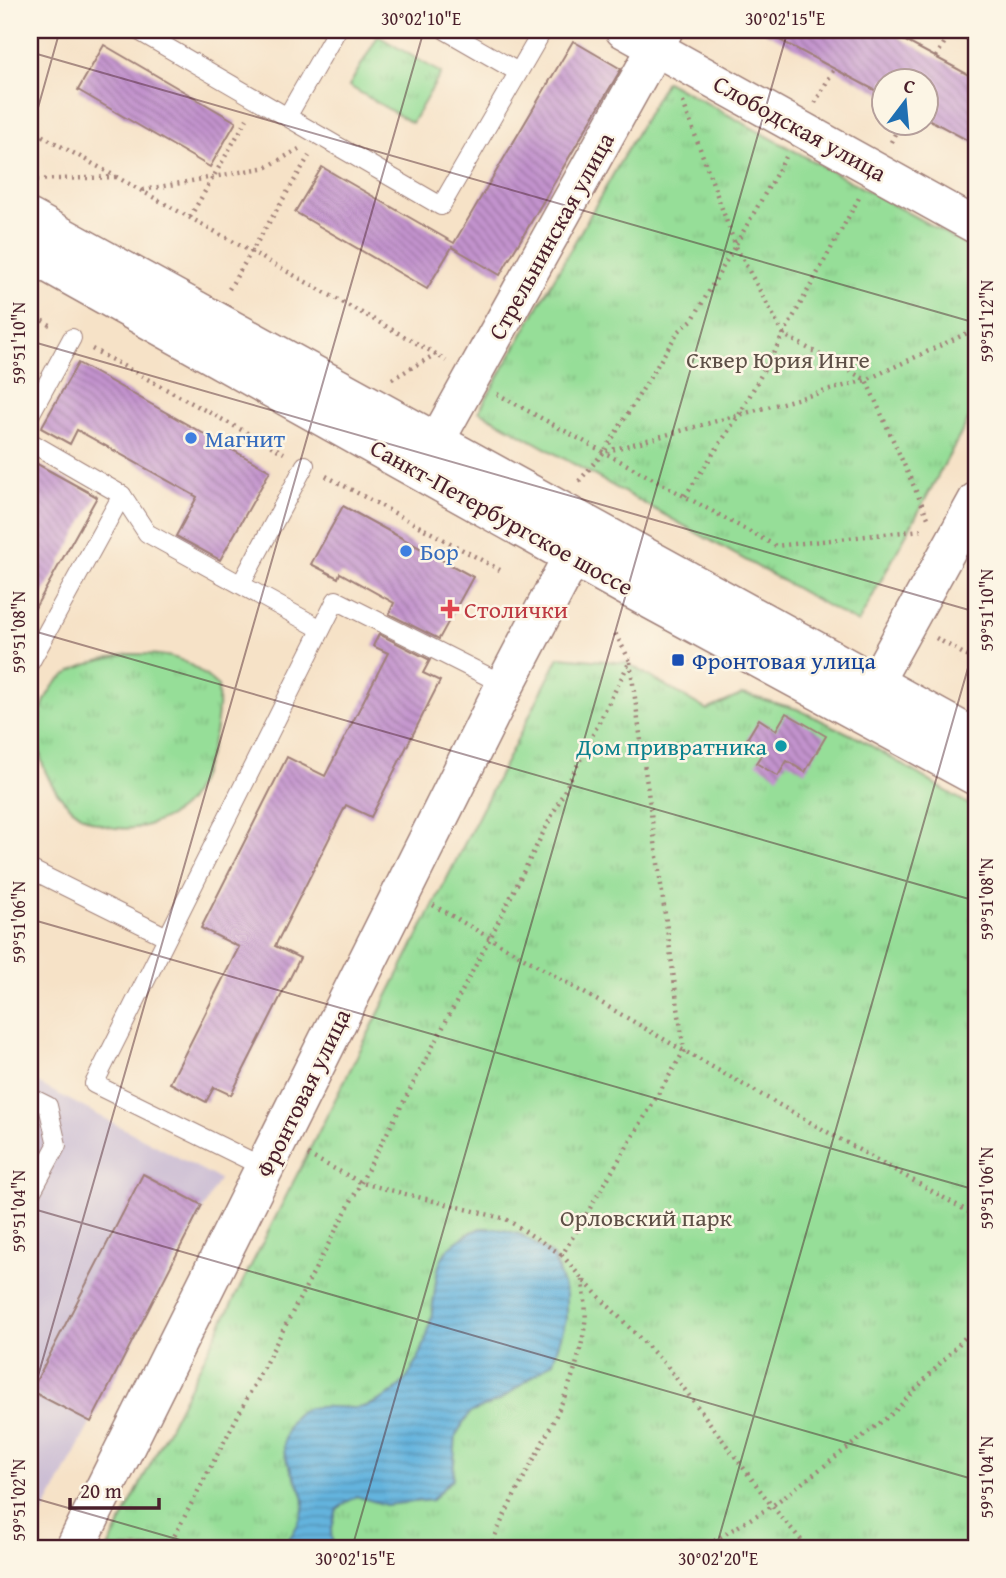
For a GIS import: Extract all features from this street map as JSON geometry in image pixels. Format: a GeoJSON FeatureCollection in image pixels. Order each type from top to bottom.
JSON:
{"type":"FeatureCollection","features":[{"type":"Feature","properties":{"kind":"main road","name":"Санкт-Петербургское шоссе"},"geometry":{"type":"LineString","coordinates":[[30,219],[436,442],[580,541]]}},
{"type":"Feature","properties":{"kind":"main road","name":"Санкт-Петербургское шоссе"},"geometry":{"type":"LineString","coordinates":[[30,253],[580,541],[867,697],[976,740]]}},
{"type":"Feature","properties":{"kind":"main road","name":"Фронтовая улица"},"geometry":{"type":"LineString","coordinates":[[75,1548],[505,685],[580,541]]}},
{"type":"Feature","properties":{"kind":"main road","name":"Санкт-Петербургское шоссе"},"geometry":{"type":"LineString","coordinates":[[867,697],[976,776]]}},
{"type":"Feature","properties":{"kind":"street","name":"Слободская улица"},"geometry":{"type":"LineString","coordinates":[[623,30],[660,39],[976,226]]}},
{"type":"Feature","properties":{"kind":"street","name":"Стрельнинская улица"},"geometry":{"type":"LineString","coordinates":[[436,442],[660,39]]}},
{"type":"Feature","properties":{"kind":"street"},"geometry":{"type":"LineString","coordinates":[[867,697],[976,500]]}},
{"type":"Feature","properties":{"kind":"lane"},"geometry":{"type":"LineString","coordinates":[[137,30],[441,206],[543,30]]}},
{"type":"Feature","properties":{"kind":"lane"},"geometry":{"type":"LineString","coordinates":[[287,117],[337,30]]}},
{"type":"Feature","properties":{"kind":"lane"},"geometry":{"type":"LineString","coordinates":[[445,30],[519,72]]}},
{"type":"Feature","properties":{"kind":"lane"},"geometry":{"type":"LineString","coordinates":[[968,30],[976,34]]}},
{"type":"Feature","properties":{"kind":"lane"},"geometry":{"type":"LineString","coordinates":[[30,415],[72,338]]}},
{"type":"Feature","properties":{"kind":"lane"},"geometry":{"type":"LineString","coordinates":[[30,442],[122,495],[147,533],[321,629]]}},
{"type":"Feature","properties":{"kind":"lane"},"geometry":{"type":"LineString","coordinates":[[241,584],[306,465]]}},
{"type":"Feature","properties":{"kind":"lane"},"geometry":{"type":"LineString","coordinates":[[30,663],[122,495]]}},
{"type":"Feature","properties":{"kind":"lane"},"geometry":{"type":"LineString","coordinates":[[272,1154],[94,1084],[336,600],[505,685]]}},
{"type":"Feature","properties":{"kind":"lane"},"geometry":{"type":"LineString","coordinates":[[30,869],[167,937]]}},
{"type":"Feature","properties":{"kind":"lane"},"geometry":{"type":"LineString","coordinates":[[30,1097],[48,1106],[57,1145],[30,1195]]}},
{"type":"Feature","properties":{"kind":"path"},"geometry":{"type":"LineString","coordinates":[[936,57],[951,30]]}},
{"type":"Feature","properties":{"kind":"path"},"geometry":{"type":"LineString","coordinates":[[30,129],[436,354],[471,380],[776,546],[933,529],[866,380],[784,335],[736,247],[681,94]]}},
{"type":"Feature","properties":{"kind":"path"},"geometry":{"type":"LineString","coordinates":[[190,217],[259,100]]}},
{"type":"Feature","properties":{"kind":"path"},"geometry":{"type":"LineString","coordinates":[[141,190],[267,167],[321,137]]}},
{"type":"Feature","properties":{"kind":"path"},"geometry":{"type":"LineString","coordinates":[[224,299],[321,137]]}},
{"type":"Feature","properties":{"kind":"path"},"geometry":{"type":"LineString","coordinates":[[574,487],[604,452],[678,332],[693,319],[789,151]]}},
{"type":"Feature","properties":{"kind":"path"},"geometry":{"type":"LineString","coordinates":[[30,180],[118,177]]}},
{"type":"Feature","properties":{"kind":"path"},"geometry":{"type":"LineString","coordinates":[[685,496],[740,415],[863,192]]}},
{"type":"Feature","properties":{"kind":"path"},"geometry":{"type":"LineString","coordinates":[[30,314],[500,570]]}},
{"type":"Feature","properties":{"kind":"path"},"geometry":{"type":"LineString","coordinates":[[604,452],[866,380],[976,330]]}},
{"type":"Feature","properties":{"kind":"path"},"geometry":{"type":"LineString","coordinates":[[396,377],[436,354]]}},
{"type":"Feature","properties":{"kind":"path"},"geometry":{"type":"LineString","coordinates":[[562,1255],[684,1051],[629,661],[614,631]]}},
{"type":"Feature","properties":{"kind":"path"},"geometry":{"type":"LineString","coordinates":[[926,632],[976,661]]}},
{"type":"Feature","properties":{"kind":"path"},"geometry":{"type":"LineString","coordinates":[[169,1548],[490,938],[629,661]]}},
{"type":"Feature","properties":{"kind":"path"},"geometry":{"type":"LineString","coordinates":[[404,889],[976,1216]]}},
{"type":"Feature","properties":{"kind":"path"},"geometry":{"type":"LineString","coordinates":[[272,1154],[362,1183],[506,1219],[562,1255],[667,1366],[772,1506],[808,1548]]}},
{"type":"Feature","properties":{"kind":"path"},"geometry":{"type":"LineString","coordinates":[[490,1548],[503,1515],[570,1386],[585,1322],[583,1280]]}},
{"type":"Feature","properties":{"kind":"path"},"geometry":{"type":"LineString","coordinates":[[702,1548],[772,1506],[893,1413],[976,1326]]}},
{"type":"Feature","properties":{"kind":"shaded area"},"geometry":{"type":"Polygon","coordinates":[[[30,1079],[219,1179],[30,1538],[30,1079]]]}},
{"type":"Feature","properties":{"kind":"green space"},"geometry":{"type":"Polygon","coordinates":[[[378,36],[441,73],[412,123],[349,86],[378,36]]]}},
{"type":"Feature","properties":{"kind":"green space","name":"Сквер Юрия Инге"},"geometry":{"type":"Polygon","coordinates":[[[666,81],[976,250],[976,406],[858,623],[479,411],[666,81]]]}},
{"type":"Feature","properties":{"kind":"green space"},"geometry":{"type":"Polygon","coordinates":[[[128,654],[167,656],[186,663],[218,686],[218,698],[217,721],[210,752],[189,800],[161,820],[126,828],[103,825],[82,816],[64,801],[51,782],[42,760],[38,736],[44,703],[59,680],[83,666],[128,654]]]}},
{"type":"Feature","properties":{"kind":"green space","name":"Орловский парк"},"geometry":{"type":"Polygon","coordinates":[[[559,657],[627,663],[707,710],[743,694],[797,709],[858,738],[976,809],[976,1548],[108,1548],[559,657]]]}},
{"type":"Feature","properties":{"kind":"water"},"geometry":{"type":"Polygon","coordinates":[[[480,1228],[496,1228],[522,1235],[553,1256],[566,1294],[566,1320],[553,1362],[500,1400],[470,1413],[456,1435],[453,1478],[432,1500],[386,1505],[356,1496],[337,1509],[331,1532],[333,1548],[279,1548],[294,1531],[304,1500],[285,1455],[284,1439],[292,1419],[299,1412],[317,1407],[368,1406],[399,1387],[413,1369],[426,1337],[438,1271],[445,1253],[457,1241],[480,1228]]]}},
{"type":"Feature","properties":{"kind":"building"},"geometry":{"type":"Polygon","coordinates":[[[761,30],[885,30],[976,79],[976,145],[940,126],[940,66],[870,66],[870,88],[761,30]]]}},
{"type":"Feature","properties":{"kind":"building"},"geometry":{"type":"Polygon","coordinates":[[[573,41],[621,69],[500,275],[452,247],[427,289],[295,212],[322,167],[454,243],[573,41]]]}},
{"type":"Feature","properties":{"kind":"building"},"geometry":{"type":"Polygon","coordinates":[[[104,45],[236,122],[210,167],[78,90],[104,45]]]}},
{"type":"Feature","properties":{"kind":"building"},"geometry":{"type":"Polygon","coordinates":[[[78,363],[270,471],[220,560],[176,536],[197,497],[77,430],[70,444],[41,428],[78,363]]]}},
{"type":"Feature","properties":{"kind":"building"},"geometry":{"type":"Polygon","coordinates":[[[30,460],[97,497],[30,617],[30,460]]]}},
{"type":"Feature","properties":{"kind":"building"},"geometry":{"type":"Polygon","coordinates":[[[343,506],[473,577],[439,639],[389,614],[394,603],[340,573],[338,578],[311,564],[343,506]]]}},
{"type":"Feature","properties":{"kind":"building"},"geometry":{"type":"Polygon","coordinates":[[[379,634],[430,660],[423,673],[440,681],[371,817],[346,805],[275,946],[300,958],[231,1095],[214,1087],[206,1102],[170,1083],[239,947],[201,928],[287,757],[325,776],[388,653],[373,646],[379,634]]]}},
{"type":"Feature","properties":{"kind":"building","name":"Дом привратника"},"geometry":{"type":"Polygon","coordinates":[[[786,713],[826,736],[805,772],[787,761],[778,776],[756,763],[765,749],[747,739],[759,719],[776,730],[786,713]]]}},
{"type":"Feature","properties":{"kind":"building"},"geometry":{"type":"Polygon","coordinates":[[[143,1174],[202,1205],[91,1422],[31,1391],[143,1174]]]}},
{"type":"Feature","properties":{"kind":"place","name":"Магнит"},"geometry":{"type":"Point","coordinates":[191,438]}},
{"type":"Feature","properties":{"kind":"place","name":"Бор"},"geometry":{"type":"Point","coordinates":[406,551]}},
{"type":"Feature","properties":{"kind":"place","name":"Столички"},"geometry":{"type":"Point","coordinates":[450,609]}},
{"type":"Feature","properties":{"kind":"place","name":"Фронтовая улица"},"geometry":{"type":"Point","coordinates":[678,660]}},
{"type":"Feature","properties":{"kind":"place","name":"Дом привратника"},"geometry":{"type":"Point","coordinates":[781,746]}}]}
